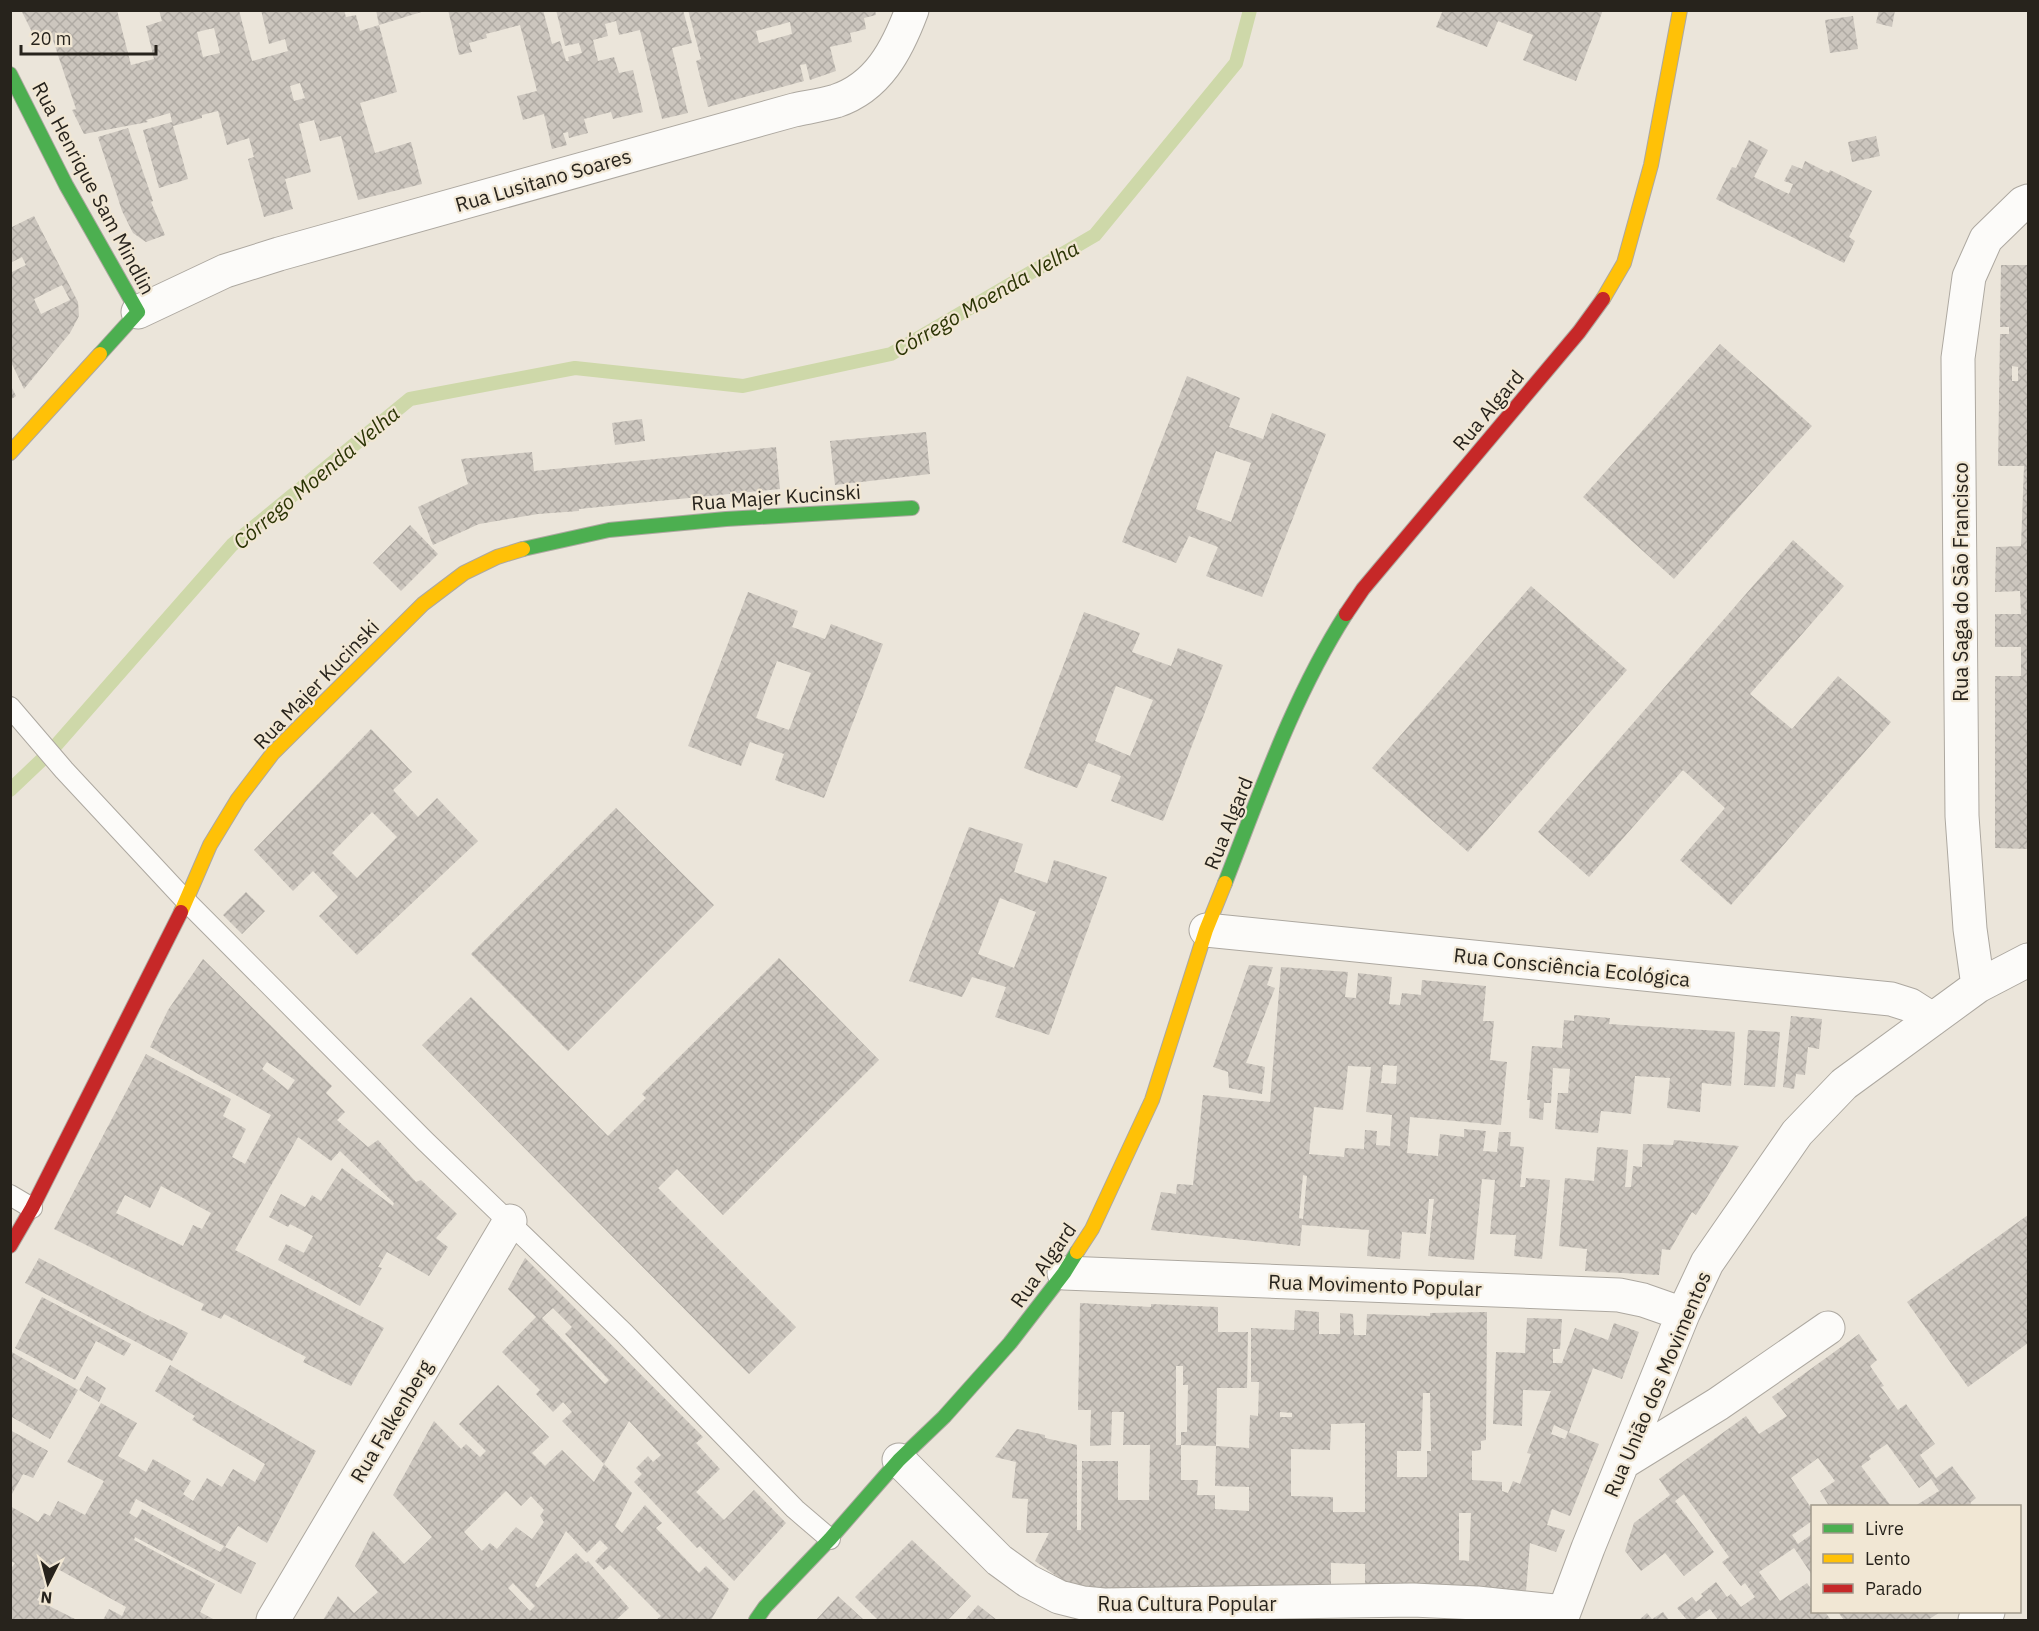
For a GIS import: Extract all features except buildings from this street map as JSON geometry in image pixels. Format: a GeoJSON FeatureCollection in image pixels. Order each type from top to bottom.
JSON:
{"type":"FeatureCollection","features":[{"type":"Feature","properties":{"kind":"street","name":"Rua Lusitano Soares"},"geometry":{"type":"LineString","coordinates":[[138,312],[225,271],[279,254],[794,110],[836,101],[860,90],[879,72],[900,41],[912,10]]}},
{"type":"Feature","properties":{"kind":"street","name":"Rua Algard"},"geometry":{"type":"LineString","coordinates":[[756,1620],[765,1607],[831,1539],[899,1460],[944,1417],[1010,1343],[1064,1273],[1092,1229],[1152,1100],[1206,930],[1294,709],[1326,646],[1364,590],[1579,332],[1601,303],[1624,263],[1651,165],[1680,10]]}},
{"type":"Feature","properties":{"kind":"street","name":"Rua Henrique Sam Mindlin"},"geometry":{"type":"LineString","coordinates":[[10,74],[66,185],[138,312],[10,453]]}},
{"type":"Feature","properties":{"kind":"street","name":"Rua Saga do São Francisco"},"geometry":{"type":"LineString","coordinates":[[1978,986],[1970,929],[1962,816],[1958,358],[1969,277],[1973,268],[1986,239],[2023,203],[2028,201]]}},
{"type":"Feature","properties":{"kind":"street","name":"Rua Majer Kucinski"},"geometry":{"type":"LineString","coordinates":[[10,1246],[32,1208],[186,901],[210,845],[238,799],[273,753],[423,604],[464,573],[497,557],[609,530],[772,516],[912,508]]}},
{"type":"Feature","properties":{"kind":"street","name":"Rua Consciência Ecológica"},"geometry":{"type":"LineString","coordinates":[[1206,930],[1891,999],[1910,1005],[1932,1019]]}},
{"type":"Feature","properties":{"kind":"street","name":"Rua União dos Movimentos"},"geometry":{"type":"LineString","coordinates":[[1562,1616],[1683,1314],[1707,1263],[1797,1133],[1844,1084],[1978,986],[2028,960]]}},
{"type":"Feature","properties":{"kind":"street","name":"Rua Falkenberg"},"geometry":{"type":"LineString","coordinates":[[273,1620],[510,1221]]}},
{"type":"Feature","properties":{"kind":"street","name":"Rua Movimento Popular"},"geometry":{"type":"LineString","coordinates":[[1064,1273],[1619,1295],[1643,1300],[1683,1314]]}},
{"type":"Feature","properties":{"kind":"street"},"geometry":{"type":"LineString","coordinates":[[1624,1462],[1718,1404],[1828,1328]]}},
{"type":"Feature","properties":{"kind":"street","name":"Rua Cultura Popular"},"geometry":{"type":"LineString","coordinates":[[899,1460],[999,1560],[1028,1581],[1059,1597],[1083,1603],[1104,1605],[1413,1600],[1477,1603],[1562,1616]]}},
{"type":"Feature","properties":{"kind":"lane"},"geometry":{"type":"LineString","coordinates":[[10,707],[64,770],[186,901],[425,1141],[624,1334],[795,1509],[831,1539]]}},
{"type":"Feature","properties":{"kind":"lane"},"geometry":{"type":"LineString","coordinates":[[10,1194],[32,1208]]}},
{"type":"Feature","properties":{"kind":"waterway","name":"Córrego Moenda Velha"},"geometry":{"type":"LineString","coordinates":[[10,790],[51,751],[232,545],[410,399],[575,368],[743,386],[891,354],[1095,235],[1236,63],[1250,10]]}},
{"type":"Feature","properties":{"kind":"traffic: fast"},"geometry":{"type":"LineString","coordinates":[[10,74],[66,185],[138,312],[100,354]]}},
{"type":"Feature","properties":{"kind":"traffic: fast"},"geometry":{"type":"LineString","coordinates":[[523,549],[609,530],[726,519],[912,508]]}},
{"type":"Feature","properties":{"kind":"traffic: fast"},"geometry":{"type":"LineString","coordinates":[[1225,883],[1294,711],[1346,614]]}},
{"type":"Feature","properties":{"kind":"traffic: fast"},"geometry":{"type":"LineString","coordinates":[[756,1620],[765,1607],[830,1539],[899,1460],[944,1417],[1010,1343],[1064,1273],[1077,1252]]}},
{"type":"Feature","properties":{"kind":"traffic: slow"},"geometry":{"type":"LineString","coordinates":[[1603,299],[1624,263],[1651,165],[1680,10]]}},
{"type":"Feature","properties":{"kind":"traffic: slow"},"geometry":{"type":"LineString","coordinates":[[10,453],[100,354]]}},
{"type":"Feature","properties":{"kind":"traffic: slow"},"geometry":{"type":"LineString","coordinates":[[181,912],[210,845],[238,799],[273,753],[423,604],[464,573],[497,557],[523,549]]}},
{"type":"Feature","properties":{"kind":"traffic: slow"},"geometry":{"type":"LineString","coordinates":[[1077,1252],[1092,1229],[1152,1100],[1206,930],[1225,883]]}},
{"type":"Feature","properties":{"kind":"traffic: jam"},"geometry":{"type":"LineString","coordinates":[[1346,614],[1363,589],[1579,332],[1603,299]]}},
{"type":"Feature","properties":{"kind":"traffic: jam"},"geometry":{"type":"LineString","coordinates":[[10,1246],[32,1208],[181,912]]}}]}
